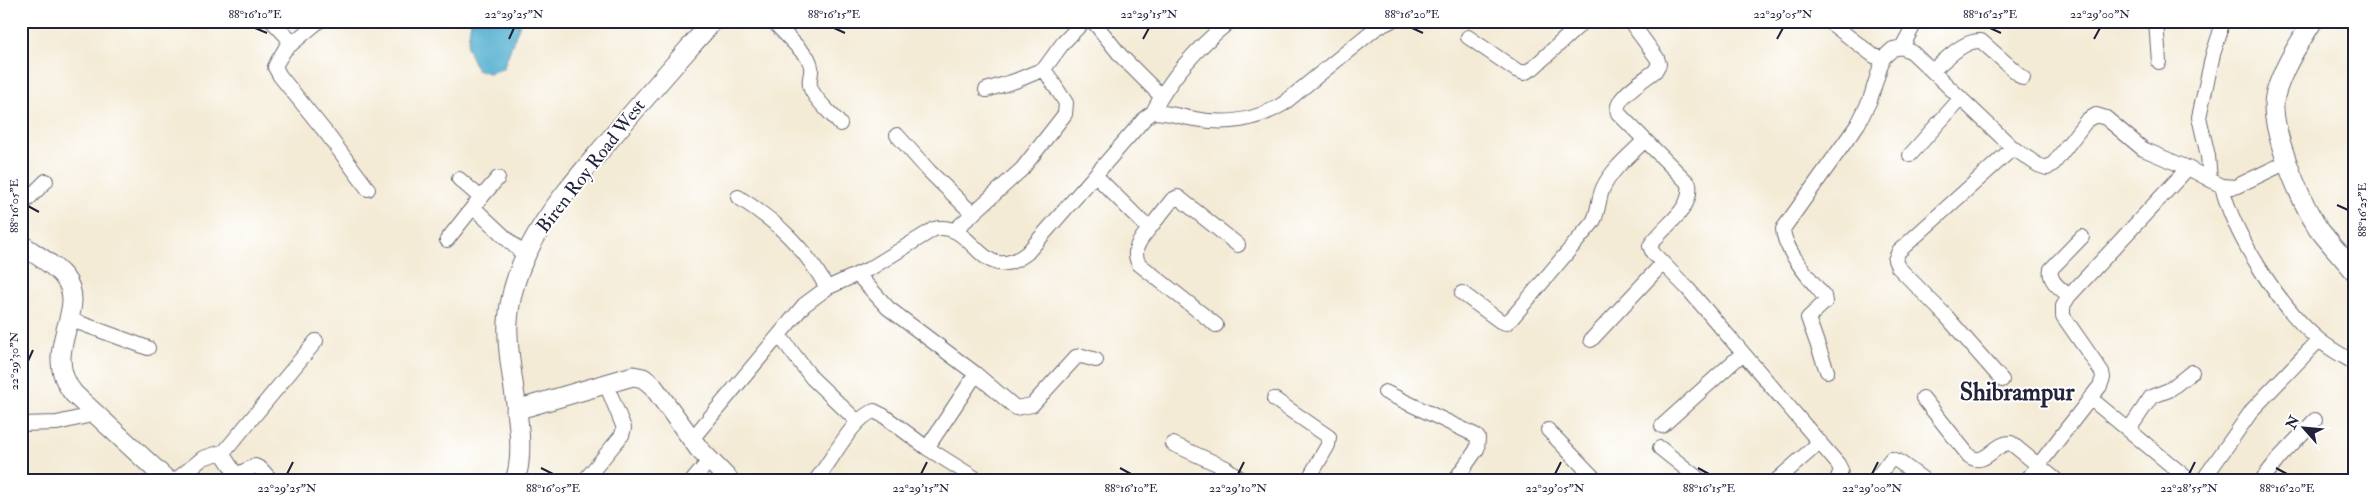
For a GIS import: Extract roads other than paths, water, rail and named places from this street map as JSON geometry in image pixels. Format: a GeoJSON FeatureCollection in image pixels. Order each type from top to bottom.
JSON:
{"type":"FeatureCollection","features":[{"type":"Feature","properties":{"kind":"street"},"geometry":{"type":"LineString","coordinates":[[272,21],[289,38],[287,48]]}},
{"type":"Feature","properties":{"kind":"street"},"geometry":{"type":"LineString","coordinates":[[320,21],[279,56],[275,67],[280,76],[328,134],[368,189]]}},
{"type":"Feature","properties":{"kind":"street","name":"Biren Roy Road West"},"geometry":{"type":"LineString","coordinates":[[515,480],[520,452],[510,364],[508,322],[512,293],[525,256],[536,234],[559,200],[644,97],[713,21]]}},
{"type":"Feature","properties":{"kind":"street"},"geometry":{"type":"LineString","coordinates":[[773,21],[808,58],[812,65],[809,82],[811,90],[840,124]]}},
{"type":"Feature","properties":{"kind":"street"},"geometry":{"type":"LineString","coordinates":[[986,90],[1015,81],[1044,68],[1063,43],[1084,21]]}},
{"type":"Feature","properties":{"kind":"street"},"geometry":{"type":"LineString","coordinates":[[1093,21],[1121,56],[1161,96]]}},
{"type":"Feature","properties":{"kind":"street"},"geometry":{"type":"LineString","coordinates":[[692,439],[804,305],[827,288],[858,275],[934,229],[944,227],[955,230],[988,259],[1001,265],[1015,263],[1027,253],[1153,112],[1161,96],[1196,52],[1230,21]]}},
{"type":"Feature","properties":{"kind":"street"},"geometry":{"type":"LineString","coordinates":[[1153,112],[1212,121],[1252,119],[1283,104],[1374,24],[1390,21]]}},
{"type":"Feature","properties":{"kind":"street"},"geometry":{"type":"LineString","coordinates":[[1468,37],[1516,70],[1524,73],[1533,68],[1584,21]]}},
{"type":"Feature","properties":{"kind":"street"},"geometry":{"type":"LineString","coordinates":[[1630,21],[1657,58],[1659,64],[1655,71],[1619,100],[1616,107],[1618,113],[1668,161],[1689,184],[1690,189],[1687,204],[1655,238],[1650,246],[1653,253],[1838,464],[1841,470],[1837,480]]}},
{"type":"Feature","properties":{"kind":"street"},"geometry":{"type":"LineString","coordinates":[[1828,21],[1874,56],[1883,58]]}},
{"type":"Feature","properties":{"kind":"street"},"geometry":{"type":"LineString","coordinates":[[1902,47],[1916,21]]}},
{"type":"Feature","properties":{"kind":"street"},"geometry":{"type":"LineString","coordinates":[[2156,21],[2159,62]]}},
{"type":"Feature","properties":{"kind":"street"},"geometry":{"type":"LineString","coordinates":[[2220,21],[2220,33],[2213,54],[2199,117],[2216,183],[2235,224],[2265,274],[2287,305],[2319,340],[2355,363]]}},
{"type":"Feature","properties":{"kind":"street"},"geometry":{"type":"LineString","coordinates":[[2313,21],[2295,50],[2275,98],[2274,117],[2288,162],[2308,210],[2319,229],[2355,272]]}},
{"type":"Feature","properties":{"kind":"street"},"geometry":{"type":"LineString","coordinates":[[1933,70],[1973,40],[1981,41],[2022,78]]}},
{"type":"Feature","properties":{"kind":"street"},"geometry":{"type":"LineString","coordinates":[[1827,371],[1808,318],[1825,302],[1824,296],[1794,256],[1783,236],[1783,229],[1787,220],[1858,124],[1870,100],[1883,58],[1893,49],[1902,47],[1912,52],[2013,148],[2038,165],[2047,168],[2054,163],[2087,120],[2096,115],[2106,118],[2144,149],[2188,168],[2216,183],[2235,186],[2288,162]]}},
{"type":"Feature","properties":{"kind":"street"},"geometry":{"type":"LineString","coordinates":[[955,230],[1022,169],[1065,114],[1066,103],[1044,68]]}},
{"type":"Feature","properties":{"kind":"street"},"geometry":{"type":"LineString","coordinates":[[1910,155],[1961,98]]}},
{"type":"Feature","properties":{"kind":"street"},"geometry":{"type":"LineString","coordinates":[[897,135],[929,171],[973,214]]}},
{"type":"Feature","properties":{"kind":"street"},"geometry":{"type":"LineString","coordinates":[[1462,293],[1500,321],[1506,323],[1512,318],[1593,222],[1598,213],[1600,197],[1604,186],[1610,177],[1645,140]]}},
{"type":"Feature","properties":{"kind":"street"},"geometry":{"type":"LineString","coordinates":[[2002,380],[1946,316],[1898,267],[1895,260],[1899,251],[2013,148]]}},
{"type":"Feature","properties":{"kind":"street"},"geometry":{"type":"LineString","coordinates":[[2027,480],[2100,386],[2103,378],[2102,372],[2063,316],[2062,306],[2068,296],[2188,168]]}},
{"type":"Feature","properties":{"kind":"street"},"geometry":{"type":"LineString","coordinates":[[1095,175],[1149,228]]}},
{"type":"Feature","properties":{"kind":"street"},"geometry":{"type":"LineString","coordinates":[[447,240],[498,178]]}},
{"type":"Feature","properties":{"kind":"street"},"geometry":{"type":"LineString","coordinates":[[459,179],[477,203],[525,256]]}},
{"type":"Feature","properties":{"kind":"street"},"geometry":{"type":"LineString","coordinates":[[21,206],[46,181]]}},
{"type":"Feature","properties":{"kind":"street"},"geometry":{"type":"LineString","coordinates":[[738,197],[773,220],[786,232],[809,258],[827,288]]}},
{"type":"Feature","properties":{"kind":"street"},"geometry":{"type":"LineString","coordinates":[[1216,325],[1139,264],[1135,252],[1138,243],[1149,228],[1172,200],[1178,197],[1238,245]]}},
{"type":"Feature","properties":{"kind":"street"},"geometry":{"type":"LineString","coordinates":[[2068,296],[2051,279],[2051,269],[2082,237]]}},
{"type":"Feature","properties":{"kind":"street"},"geometry":{"type":"LineString","coordinates":[[21,244],[64,276],[70,288],[72,303],[60,365],[65,383],[96,414],[158,469],[167,480]]}},
{"type":"Feature","properties":{"kind":"street"},"geometry":{"type":"LineString","coordinates":[[1592,340],[1663,263]]}},
{"type":"Feature","properties":{"kind":"street"},"geometry":{"type":"LineString","coordinates":[[858,275],[888,308],[976,374],[1016,408],[1032,405],[1076,357],[1082,356],[1096,360]]}},
{"type":"Feature","properties":{"kind":"street"},"geometry":{"type":"LineString","coordinates":[[69,319],[148,348]]}},
{"type":"Feature","properties":{"kind":"street"},"geometry":{"type":"LineString","coordinates":[[779,335],[812,378],[858,422]]}},
{"type":"Feature","properties":{"kind":"street"},"geometry":{"type":"LineString","coordinates":[[176,480],[203,458],[222,453],[316,340]]}},
{"type":"Feature","properties":{"kind":"street"},"geometry":{"type":"LineString","coordinates":[[2203,480],[2253,409],[2319,340]]}},
{"type":"Feature","properties":{"kind":"street"},"geometry":{"type":"LineString","coordinates":[[1662,426],[1742,354]]}},
{"type":"Feature","properties":{"kind":"street"},"geometry":{"type":"LineString","coordinates":[[2130,428],[2151,397],[2168,390],[2192,372]]}},
{"type":"Feature","properties":{"kind":"street"},"geometry":{"type":"LineString","coordinates":[[927,448],[976,374]]}},
{"type":"Feature","properties":{"kind":"street"},"geometry":{"type":"LineString","coordinates":[[516,410],[633,376],[643,378],[652,385],[709,461],[729,480]]}},
{"type":"Feature","properties":{"kind":"street"},"geometry":{"type":"LineString","coordinates":[[585,480],[622,435],[624,428],[606,384]]}},
{"type":"Feature","properties":{"kind":"street"},"geometry":{"type":"LineString","coordinates":[[1385,392],[1478,438],[1477,449],[1455,480]]}},
{"type":"Feature","properties":{"kind":"street"},"geometry":{"type":"LineString","coordinates":[[1923,398],[1969,456],[1975,460],[1981,460],[2005,443],[2011,443],[2039,464],[2056,480]]}},
{"type":"Feature","properties":{"kind":"street"},"geometry":{"type":"LineString","coordinates":[[2090,398],[2130,428],[2189,480]]}},
{"type":"Feature","properties":{"kind":"street"},"geometry":{"type":"LineString","coordinates":[[1274,399],[1325,432],[1329,437],[1328,444],[1308,480]]}},
{"type":"Feature","properties":{"kind":"street"},"geometry":{"type":"LineString","coordinates":[[816,480],[858,422],[866,414],[874,411],[884,416],[927,448],[978,480]]}},
{"type":"Feature","properties":{"kind":"street"},"geometry":{"type":"LineString","coordinates":[[21,424],[57,423],[96,414]]}},
{"type":"Feature","properties":{"kind":"street"},"geometry":{"type":"LineString","coordinates":[[2262,480],[2279,458],[2315,420]]}},
{"type":"Feature","properties":{"kind":"street"},"geometry":{"type":"LineString","coordinates":[[1548,430],[1596,480]]}},
{"type":"Feature","properties":{"kind":"street"},"geometry":{"type":"LineString","coordinates":[[1777,480],[1820,442]]}},
{"type":"Feature","properties":{"kind":"street"},"geometry":{"type":"LineString","coordinates":[[1173,444],[1226,468],[1242,480]]}},
{"type":"Feature","properties":{"kind":"street"},"geometry":{"type":"LineString","coordinates":[[1660,448],[1700,480]]}},
{"type":"Feature","properties":{"kind":"street"},"geometry":{"type":"LineString","coordinates":[[222,453],[235,473],[238,474],[256,466],[271,480]]}},
{"type":"Feature","properties":{"kind":"street"},"geometry":{"type":"LineString","coordinates":[[1875,480],[1892,459],[1898,461],[1924,480]]}},
{"type":"Feature","properties":{"kind":"street"},"geometry":{"type":"LineString","coordinates":[[693,480],[709,461]]}},
{"type":"Feature","properties":{"kind":"water"},"geometry":{"type":"Polygon","coordinates":[[[471,21],[521,21],[503,69],[489,73],[477,70],[467,47],[471,21]]]}},
{"type":"Feature","properties":{"kind":"district","name":"Shibrampur"},"geometry":{"type":"Point","coordinates":[2017,392]}}]}
